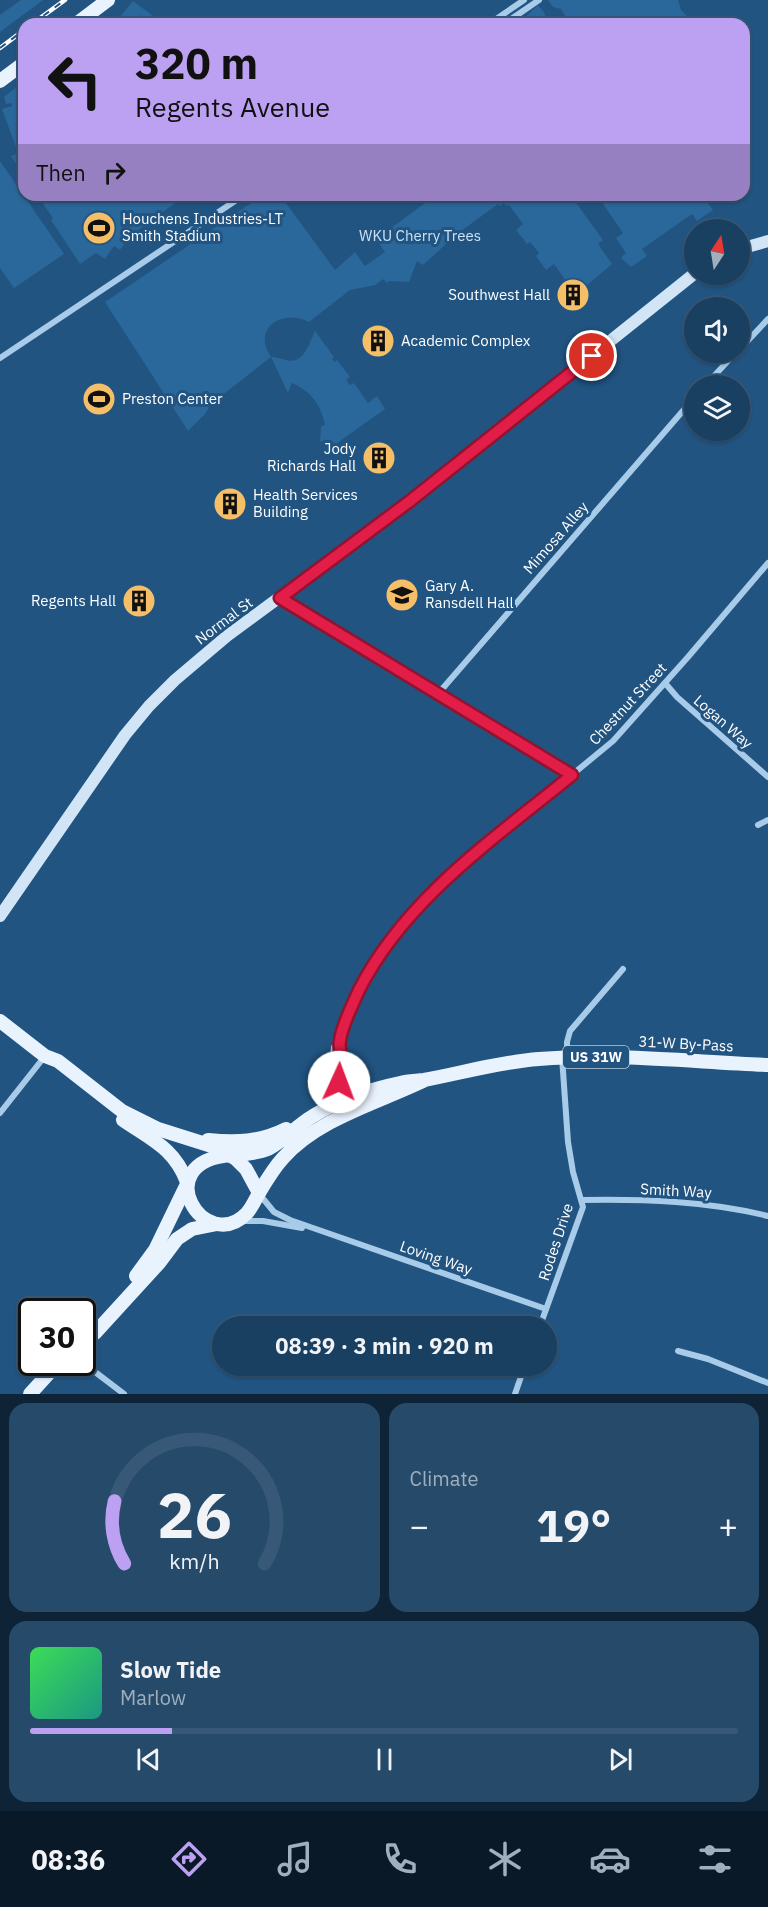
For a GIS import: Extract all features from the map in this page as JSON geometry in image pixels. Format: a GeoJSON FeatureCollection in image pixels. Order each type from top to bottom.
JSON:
{"type":"FeatureCollection","features":[{"type":"Feature","properties":{"kind":"main road"},"geometry":{"type":"LineString","coordinates":[[84,18],[108,0]]}},
{"type":"Feature","properties":{"kind":"main road"},"geometry":{"type":"LineString","coordinates":[[0,81],[18,68]]}},
{"type":"Feature","properties":{"kind":"main road"},"geometry":{"type":"LineString","coordinates":[[0,1021],[45,1056],[53,1067],[171,1153],[180,1164],[187,1184],[189,1201],[194,1209],[207,1221],[217,1224]]}},
{"type":"Feature","properties":{"kind":"main road"},"geometry":{"type":"LineString","coordinates":[[45,1056],[58,1061],[122,1111],[158,1129],[215,1147],[229,1155],[246,1169],[259,1193],[249,1210],[238,1220],[192,1229],[177,1239],[159,1263],[96,1332]]}},
{"type":"Feature","properties":{"kind":"main road","name":"31-W By-Pass"},"geometry":{"type":"LineString","coordinates":[[229,1155],[265,1150],[315,1115],[357,1096],[400,1083],[425,1080],[501,1063],[565,1057],[641,1058],[768,1065]]}},
{"type":"Feature","properties":{"kind":"main road","name":"31-W By-Pass"},"geometry":{"type":"LineString","coordinates":[[259,1193],[283,1158],[304,1139],[352,1113],[425,1080]]}},
{"type":"Feature","properties":{"kind":"main road"},"geometry":{"type":"LineString","coordinates":[[188,1138],[225,1142],[259,1140],[315,1115]]}},
{"type":"Feature","properties":{"kind":"main road"},"geometry":{"type":"LineString","coordinates":[[96,1320],[144,1267],[187,1184],[202,1162],[229,1155]]}},
{"type":"Feature","properties":{"kind":"main road"},"geometry":{"type":"LineString","coordinates":[[30,1394],[46,1376]]}},
{"type":"Feature","properties":{"kind":"street"},"geometry":{"type":"LineString","coordinates":[[498,18],[524,0]]}},
{"type":"Feature","properties":{"kind":"street"},"geometry":{"type":"LineString","coordinates":[[513,18],[539,0]]}},
{"type":"Feature","properties":{"kind":"street"},"geometry":{"type":"LineString","coordinates":[[0,358],[235,201]]}},
{"type":"Feature","properties":{"kind":"street"},"geometry":{"type":"LineString","coordinates":[[750,246],[768,241]]}},
{"type":"Feature","properties":{"kind":"street","name":"Normal St"},"geometry":{"type":"LineString","coordinates":[[0,916],[125,735],[149,706],[202,655],[410,501],[684,282]]}},
{"type":"Feature","properties":{"kind":"street"},"geometry":{"type":"LineString","coordinates":[[750,338],[768,319]]}},
{"type":"Feature","properties":{"kind":"street"},"geometry":{"type":"LineString","coordinates":[[715,375],[726,363]]}},
{"type":"Feature","properties":{"kind":"street","name":"Mimosa Alley"},"geometry":{"type":"LineString","coordinates":[[437,695],[684,409]]}},
{"type":"Feature","properties":{"kind":"street","name":"Chestnut Street"},"geometry":{"type":"LineString","coordinates":[[357,1096],[347,1092],[337,1076],[340,1041],[355,999],[369,972],[408,918],[460,867],[613,741],[768,563]]}},
{"type":"Feature","properties":{"kind":"street"},"geometry":{"type":"LineString","coordinates":[[280,598],[572,775]]}},
{"type":"Feature","properties":{"kind":"street","name":"Logan Way"},"geometry":{"type":"LineString","coordinates":[[665,683],[677,697],[768,777]]}},
{"type":"Feature","properties":{"kind":"street"},"geometry":{"type":"LineString","coordinates":[[758,825],[768,820]]}},
{"type":"Feature","properties":{"kind":"street","name":"Rodes Drive"},"geometry":{"type":"LineString","coordinates":[[544,1316],[582,1213],[582,1200],[573,1172],[568,1143],[565,1057],[567,1042],[570,1031],[623,969]]}},
{"type":"Feature","properties":{"kind":"street","name":"Chestnut Street"},"geometry":{"type":"LineString","coordinates":[[315,1115],[329,1092],[334,1047],[340,1041]]}},
{"type":"Feature","properties":{"kind":"street"},"geometry":{"type":"LineString","coordinates":[[0,1113],[45,1056]]}},
{"type":"Feature","properties":{"kind":"street","name":"Loving Way"},"geometry":{"type":"LineString","coordinates":[[259,1193],[274,1212],[290,1220],[546,1309]]}},
{"type":"Feature","properties":{"kind":"street","name":"Smith Way"},"geometry":{"type":"LineString","coordinates":[[582,1200],[691,1202],[768,1216]]}},
{"type":"Feature","properties":{"kind":"street","name":"Loving Way"},"geometry":{"type":"LineString","coordinates":[[238,1220],[263,1221],[318,1230]]}},
{"type":"Feature","properties":{"kind":"street"},"geometry":{"type":"LineString","coordinates":[[678,1351],[708,1359],[768,1383]]}},
{"type":"Feature","properties":{"kind":"street"},"geometry":{"type":"LineString","coordinates":[[96,1373],[124,1394]]}},
{"type":"Feature","properties":{"kind":"street"},"geometry":{"type":"LineString","coordinates":[[515,1394],[521,1376]]}},
{"type":"Feature","properties":{"kind":"green space"},"geometry":{"type":"Polygon","coordinates":[[[21,0],[43,0],[0,32],[0,15],[21,0]]]}},
{"type":"Feature","properties":{"kind":"green space"},"geometry":{"type":"Polygon","coordinates":[[[548,0],[678,0],[681,10],[689,18],[566,18],[561,9],[553,7],[548,0]]]}},
{"type":"Feature","properties":{"kind":"green space"},"geometry":{"type":"Polygon","coordinates":[[[133,1],[156,18],[143,18],[137,13],[142,18],[119,18],[133,1]]]}},
{"type":"Feature","properties":{"kind":"green space"},"geometry":{"type":"Polygon","coordinates":[[[538,5],[546,18],[524,18],[538,5]]]}},
{"type":"Feature","properties":{"kind":"green space"},"geometry":{"type":"Polygon","coordinates":[[[18,86],[18,153],[2,109],[12,106],[12,103],[6,104],[4,97],[18,86]]]}},
{"type":"Feature","properties":{"kind":"green space"},"geometry":{"type":"Polygon","coordinates":[[[18,153],[18,167],[11,156],[18,153]]]}},
{"type":"Feature","properties":{"kind":"green space"},"geometry":{"type":"Polygon","coordinates":[[[0,161],[18,187],[18,201],[28,201],[64,254],[14,288],[0,268],[0,161]]]}},
{"type":"Feature","properties":{"kind":"green space","name":"Houchens Industries-LT Smith Stadium"},"geometry":{"type":"Polygon","coordinates":[[[41,201],[178,201],[130,236],[120,250],[114,246],[105,259],[96,253],[80,264],[51,220],[53,218],[41,201]]]}},
{"type":"Feature","properties":{"kind":"green space","name":"WKU Cherry Trees"},"geometry":{"type":"Polygon","coordinates":[[[254,201],[284,201],[335,270],[355,252],[365,266],[385,252],[376,239],[428,201],[568,201],[569,203],[575,201],[603,240],[598,244],[612,264],[579,292],[574,286],[568,284],[554,264],[546,270],[536,256],[539,253],[530,242],[527,244],[516,230],[523,224],[509,205],[506,206],[504,203],[500,206],[498,204],[457,234],[423,265],[417,261],[409,282],[389,281],[387,283],[383,279],[375,285],[350,290],[309,322],[289,317],[273,323],[267,329],[265,337],[266,347],[271,357],[211,404],[205,414],[188,431],[105,302],[254,201]]]}},
{"type":"Feature","properties":{"kind":"green space"},"geometry":{"type":"Polygon","coordinates":[[[601,201],[706,201],[713,210],[700,219],[696,219],[692,214],[684,219],[642,249],[647,256],[631,267],[621,258],[626,253],[616,238],[623,233],[601,201]]]}},
{"type":"Feature","properties":{"kind":"green space"},"geometry":{"type":"Polygon","coordinates":[[[315,331],[334,357],[332,359],[335,362],[337,360],[350,377],[346,380],[350,385],[354,383],[368,403],[377,396],[385,409],[333,446],[320,441],[321,426],[325,425],[318,405],[305,390],[292,383],[288,393],[271,357],[292,361],[297,359],[305,352],[315,331]]]}},
{"type":"Feature","properties":{"kind":"railway"},"geometry":{"type":"LineString","coordinates":[[40,18],[65,0]]}},
{"type":"Feature","properties":{"kind":"railway"},"geometry":{"type":"LineString","coordinates":[[0,48],[18,34]]}},
{"type":"Feature","properties":{"kind":"place","name":"Houchens Industries-LT Smith Stadium"},"geometry":{"type":"Point","coordinates":[99,228]}},
{"type":"Feature","properties":{"kind":"place","name":"Southwest Hall"},"geometry":{"type":"Point","coordinates":[573,295]}},
{"type":"Feature","properties":{"kind":"place","name":"Academic Complex"},"geometry":{"type":"Point","coordinates":[378,341]}},
{"type":"Feature","properties":{"kind":"place","name":"Preston Center"},"geometry":{"type":"Point","coordinates":[99,399]}},
{"type":"Feature","properties":{"kind":"place","name":"Jody Richards Hall"},"geometry":{"type":"Point","coordinates":[379,458]}},
{"type":"Feature","properties":{"kind":"place","name":"Health Services Building"},"geometry":{"type":"Point","coordinates":[230,504]}},
{"type":"Feature","properties":{"kind":"place","name":"Gary A. Ransdell Hall"},"geometry":{"type":"Point","coordinates":[402,595]}},
{"type":"Feature","properties":{"kind":"place","name":"Regents Hall"},"geometry":{"type":"Point","coordinates":[139,601]}},
{"type":"Feature","properties":{"kind":"route"},"geometry":{"type":"LineString","coordinates":[[339,1082],[337,1076],[340,1041],[355,999],[375,962],[399,929],[454,873],[572,775],[280,598],[410,501],[592,356]]}}]}
